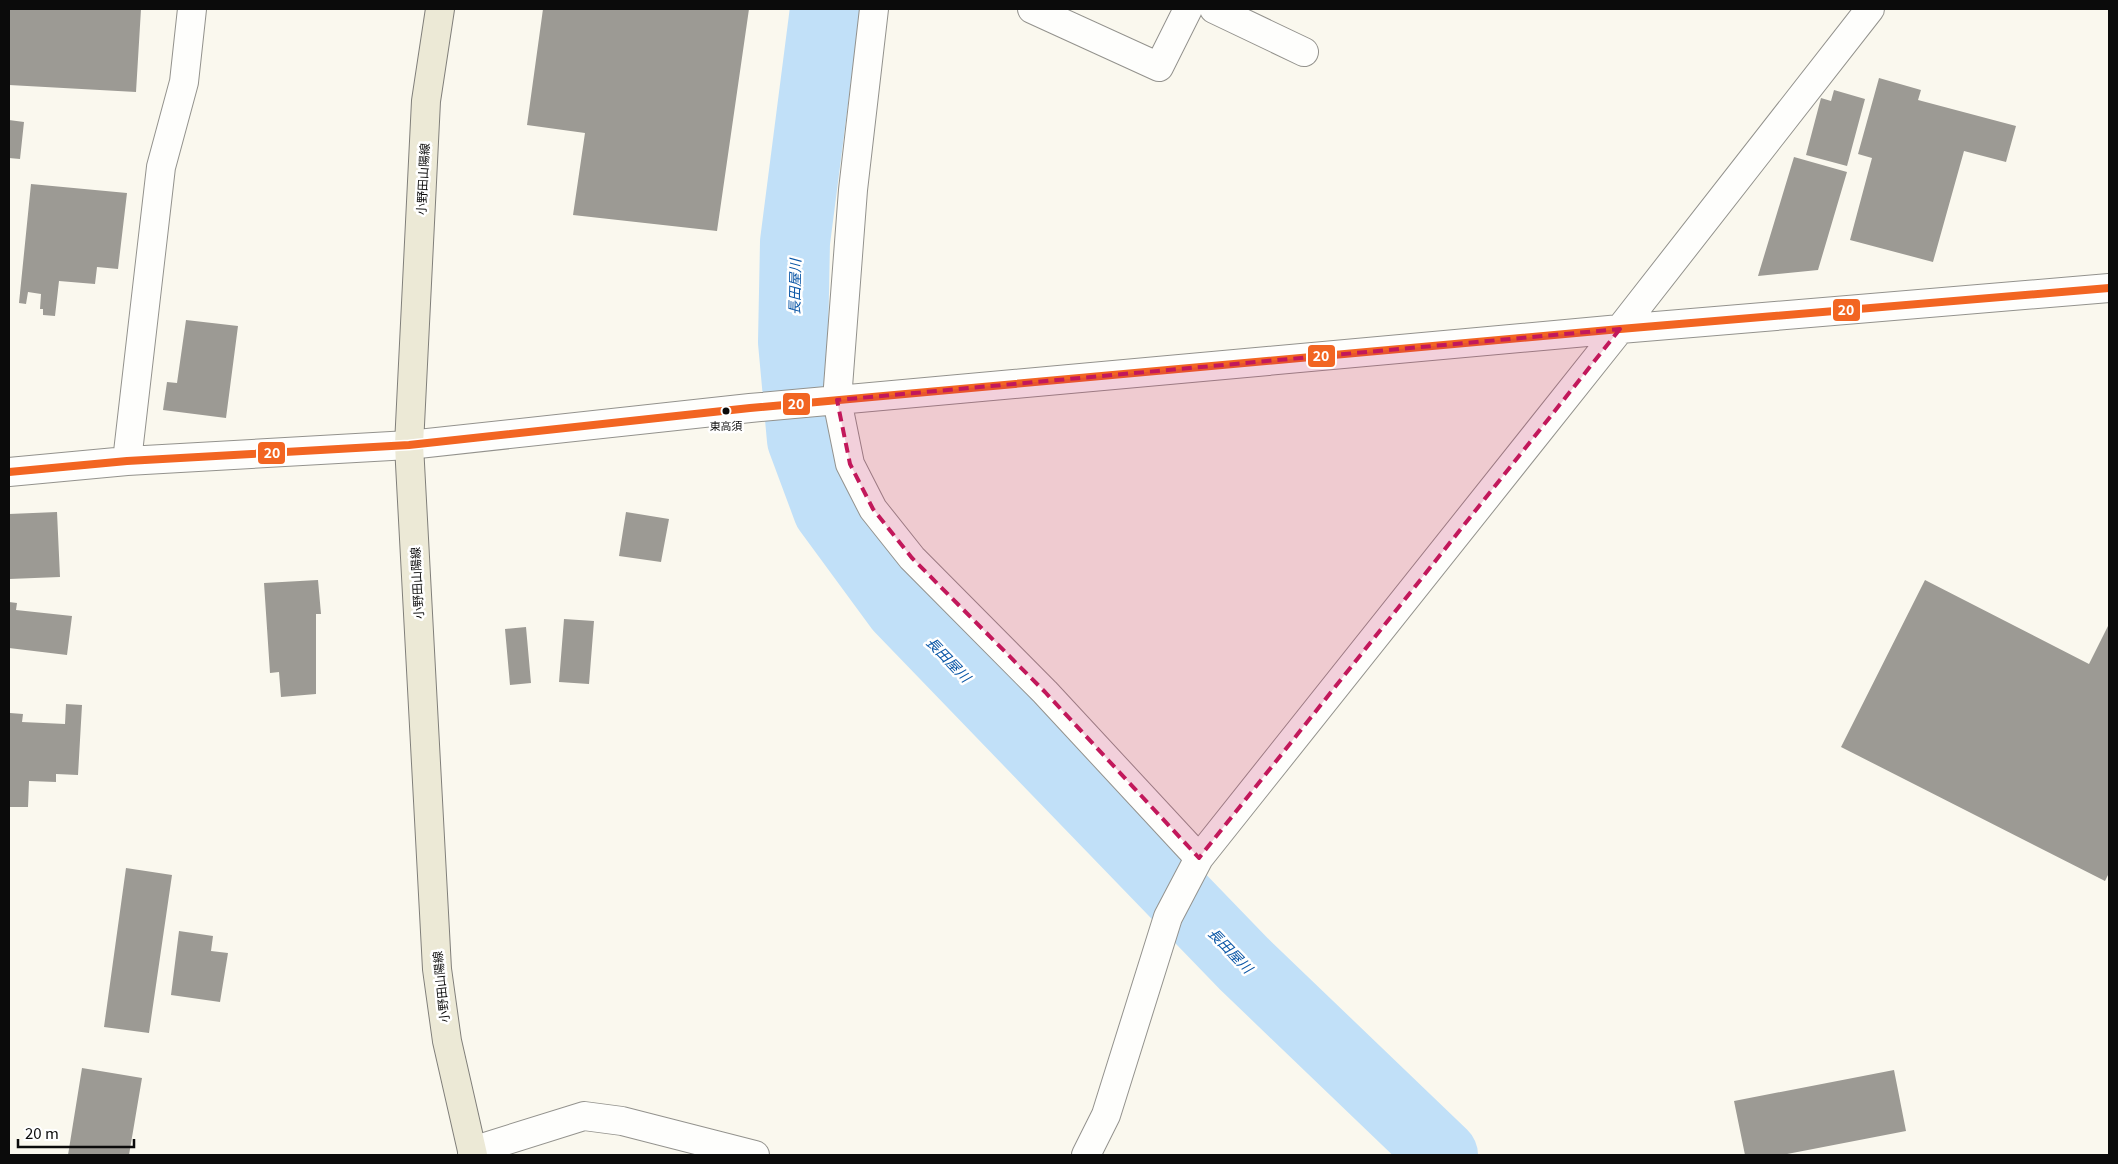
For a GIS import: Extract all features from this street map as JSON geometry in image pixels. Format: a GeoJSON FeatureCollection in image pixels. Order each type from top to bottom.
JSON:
{"type":"FeatureCollection","features":[{"type":"Feature","properties":{"kind":"main road","name":"小野田山陽線"},"geometry":{"type":"LineString","coordinates":[[440,9],[426,101],[409,445],[437,969],[447,1041],[472,1153]]}},
{"type":"Feature","properties":{"kind":"street"},"geometry":{"type":"LineString","coordinates":[[127,461],[161,167],[184,82],[192,9]]}},
{"type":"Feature","properties":{"kind":"street"},"geometry":{"type":"LineString","coordinates":[[874,9],[853,190],[832,400],[850,464],[873,509],[912,558],[1045,692],[1197,863]]}},
{"type":"Feature","properties":{"kind":"street"},"geometry":{"type":"LineString","coordinates":[[1042,11],[1159,67],[1188,9]]}},
{"type":"Feature","properties":{"kind":"street"},"geometry":{"type":"LineString","coordinates":[[1214,9],[1304,52]]}},
{"type":"Feature","properties":{"kind":"street"},"geometry":{"type":"LineString","coordinates":[[1086,1155],[1106,1115],[1168,917],[1197,863],[1620,329],[1870,9]]}},
{"type":"Feature","properties":{"kind":"street"},"geometry":{"type":"LineString","coordinates":[[9,472],[127,461],[409,445],[832,400],[1620,329],[2109,288]]}},
{"type":"Feature","properties":{"kind":"street"},"geometry":{"type":"LineString","coordinates":[[472,1153],[584,1116],[622,1120],[755,1155]]}},
{"type":"Feature","properties":{"kind":"highlighted area"},"geometry":{"type":"Polygon","coordinates":[[[1620,329],[1199,858],[1045,692],[912,558],[873,509],[850,464],[837,400],[1620,329]]]}},
{"type":"Feature","properties":{"kind":"building"},"geometry":{"type":"Polygon","coordinates":[[[9,9],[141,9],[136,92],[9,85],[9,9]]]}},
{"type":"Feature","properties":{"kind":"building"},"geometry":{"type":"Polygon","coordinates":[[[543,9],[749,9],[717,231],[573,215],[585,133],[527,125],[543,9]]]}},
{"type":"Feature","properties":{"kind":"building"},"geometry":{"type":"Polygon","coordinates":[[[1879,78],[1921,90],[1918,100],[2016,126],[2006,162],[1964,151],[1933,262],[1850,240],[1872,158],[1858,154],[1879,78]]]}},
{"type":"Feature","properties":{"kind":"building"},"geometry":{"type":"Polygon","coordinates":[[[1834,90],[1865,99],[1847,166],[1806,155],[1821,98],[1831,101],[1834,90]]]}},
{"type":"Feature","properties":{"kind":"building"},"geometry":{"type":"Polygon","coordinates":[[[9,120],[24,122],[20,159],[9,158],[9,120]]]}},
{"type":"Feature","properties":{"kind":"building"},"geometry":{"type":"Polygon","coordinates":[[[1794,157],[1847,172],[1818,270],[1758,276],[1794,157]]]}},
{"type":"Feature","properties":{"kind":"building"},"geometry":{"type":"Polygon","coordinates":[[[31,184],[127,193],[118,269],[97,267],[95,284],[59,281],[55,316],[43,315],[43,309],[40,309],[41,294],[28,292],[26,304],[19,303],[31,184]]]}},
{"type":"Feature","properties":{"kind":"building"},"geometry":{"type":"Polygon","coordinates":[[[186,320],[238,326],[226,418],[163,410],[167,382],[177,383],[186,320]]]}},
{"type":"Feature","properties":{"kind":"building"},"geometry":{"type":"Polygon","coordinates":[[[57,512],[60,577],[9,579],[9,514],[57,512]]]}},
{"type":"Feature","properties":{"kind":"building"},"geometry":{"type":"Polygon","coordinates":[[[626,512],[669,519],[661,562],[619,556],[626,512]]]}},
{"type":"Feature","properties":{"kind":"building"},"geometry":{"type":"Polygon","coordinates":[[[318,580],[321,614],[316,614],[316,694],[281,697],[279,672],[270,673],[264,583],[318,580]]]}},
{"type":"Feature","properties":{"kind":"building"},"geometry":{"type":"Polygon","coordinates":[[[1925,580],[2089,664],[2109,624],[2109,873],[2105,881],[1841,747],[1925,580]]]}},
{"type":"Feature","properties":{"kind":"building"},"geometry":{"type":"Polygon","coordinates":[[[9,602],[17,603],[16,610],[72,616],[67,655],[9,648],[9,602]]]}},
{"type":"Feature","properties":{"kind":"building"},"geometry":{"type":"Polygon","coordinates":[[[564,619],[594,621],[589,684],[559,682],[564,619]]]}},
{"type":"Feature","properties":{"kind":"building"},"geometry":{"type":"Polygon","coordinates":[[[526,627],[531,683],[510,685],[505,629],[526,627]]]}},
{"type":"Feature","properties":{"kind":"building"},"geometry":{"type":"Polygon","coordinates":[[[66,704],[82,705],[78,775],[56,774],[56,782],[29,781],[28,807],[9,807],[10,713],[23,714],[22,722],[65,724],[66,704]]]}},
{"type":"Feature","properties":{"kind":"building"},"geometry":{"type":"Polygon","coordinates":[[[126,868],[172,875],[149,1033],[104,1027],[126,868]]]}},
{"type":"Feature","properties":{"kind":"building"},"geometry":{"type":"Polygon","coordinates":[[[179,931],[213,936],[211,951],[228,953],[220,1002],[171,995],[179,931]]]}},
{"type":"Feature","properties":{"kind":"building"},"geometry":{"type":"Polygon","coordinates":[[[82,1068],[142,1078],[129,1155],[68,1155],[82,1068]]]}},
{"type":"Feature","properties":{"kind":"building"},"geometry":{"type":"Polygon","coordinates":[[[1894,1070],[1906,1131],[1782,1155],[1745,1155],[1734,1101],[1894,1070]]]}},
{"type":"Feature","properties":{"kind":"waterway","name":"長田屋川"},"geometry":{"type":"LineString","coordinates":[[825,9],[795,242],[793,342],[802,440],[828,510],[900,608],[1244,964],[1443,1155]]}},
{"type":"Feature","properties":{"kind":"transit line","name":"20"},"geometry":{"type":"LineString","coordinates":[[9,472],[127,461],[409,445],[750,408],[1620,329],[2109,288]]}},
{"type":"Feature","properties":{"kind":"place","name":"東高須"},"geometry":{"type":"Point","coordinates":[726,411]}}]}
